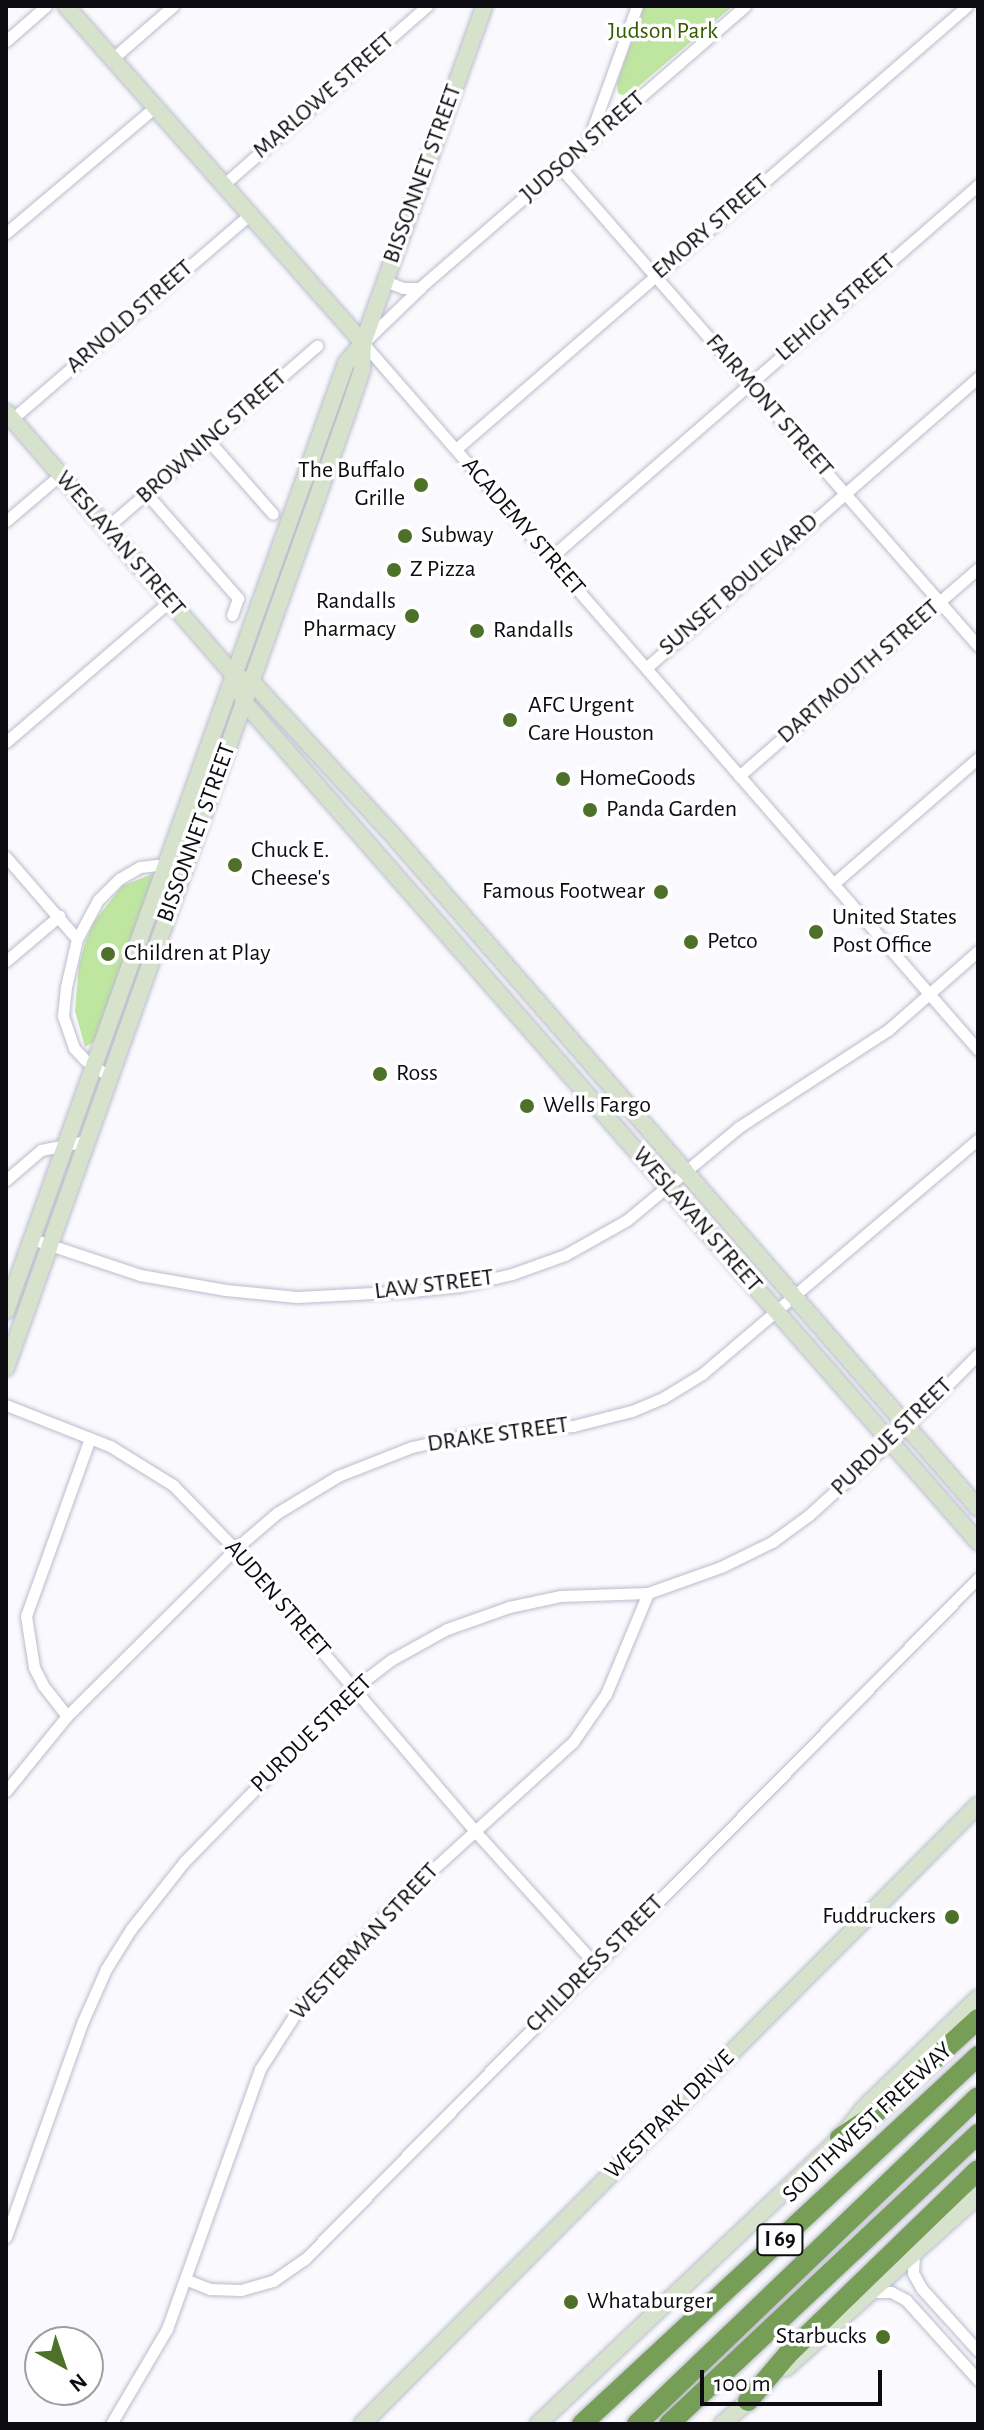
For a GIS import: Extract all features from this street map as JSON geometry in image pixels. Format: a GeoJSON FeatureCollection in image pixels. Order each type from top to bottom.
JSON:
{"type":"FeatureCollection","features":[{"type":"Feature","properties":{"kind":"highway"},"geometry":{"type":"LineString","coordinates":[[840,2138],[870,2118],[978,2019]]}},
{"type":"Feature","properties":{"kind":"highway","name":"SOUTHWEST FREEWAY"},"geometry":{"type":"LineString","coordinates":[[582,2424],[978,2056]]}},
{"type":"Feature","properties":{"kind":"highway"},"geometry":{"type":"LineString","coordinates":[[637,2424],[978,2097]]}},
{"type":"Feature","properties":{"kind":"highway","name":"I 69"},"geometry":{"type":"LineString","coordinates":[[669,2424],[978,2134]]}},
{"type":"Feature","properties":{"kind":"highway"},"geometry":{"type":"LineString","coordinates":[[748,2401],[788,2354],[978,2170]]}},
{"type":"Feature","properties":{"kind":"highway"},"geometry":{"type":"LineString","coordinates":[[623,2424],[856,2212]]}},
{"type":"Feature","properties":{"kind":"main road","name":"ACADEMY STREET"},"geometry":{"type":"LineString","coordinates":[[66,6],[363,343]]}},
{"type":"Feature","properties":{"kind":"main road","name":"BISSONNET STREET"},"geometry":{"type":"LineString","coordinates":[[6,1311],[164,867],[243,678],[346,363],[363,343],[484,6]]}},
{"type":"Feature","properties":{"kind":"main road","name":"WESLAYAN STREET"},"geometry":{"type":"LineString","coordinates":[[9,415],[170,601],[390,832],[978,1508]]}},
{"type":"Feature","properties":{"kind":"main road","name":"WESLAYAN STREET"},"geometry":{"type":"LineString","coordinates":[[243,678],[244,702],[512,1005],[978,1542]]}},
{"type":"Feature","properties":{"kind":"main road","name":"BISSONNET STREET"},"geometry":{"type":"LineString","coordinates":[[6,1368],[244,702]]}},
{"type":"Feature","properties":{"kind":"main road"},"geometry":{"type":"LineString","coordinates":[[373,847],[390,832]]}},
{"type":"Feature","properties":{"kind":"main road"},"geometry":{"type":"LineString","coordinates":[[512,1005],[527,993]]}},
{"type":"Feature","properties":{"kind":"main road","name":"WESTPARK DRIVE"},"geometry":{"type":"LineString","coordinates":[[362,2424],[978,1805]]}},
{"type":"Feature","properties":{"kind":"main road"},"geometry":{"type":"LineString","coordinates":[[538,2424],[840,2138],[864,2108],[978,1998]]}},
{"type":"Feature","properties":{"kind":"main road"},"geometry":{"type":"LineString","coordinates":[[722,2424],[978,2196]]}},
{"type":"Feature","properties":{"kind":"street"},"geometry":{"type":"LineString","coordinates":[[6,41],[46,6]]}},
{"type":"Feature","properties":{"kind":"street"},"geometry":{"type":"LineString","coordinates":[[112,59],[173,6]]}},
{"type":"Feature","properties":{"kind":"street","name":"MARLOWE STREET"},"geometry":{"type":"LineString","coordinates":[[222,186],[427,6]]}},
{"type":"Feature","properties":{"kind":"street"},"geometry":{"type":"LineString","coordinates":[[588,142],[637,6]]}},
{"type":"Feature","properties":{"kind":"street","name":"JUDSON STREET"},"geometry":{"type":"LineString","coordinates":[[363,343],[420,288],[745,6]]}},
{"type":"Feature","properties":{"kind":"street","name":"EMORY STREET"},"geometry":{"type":"LineString","coordinates":[[456,449],[967,6]]}},
{"type":"Feature","properties":{"kind":"street"},"geometry":{"type":"LineString","coordinates":[[6,233],[154,108]]}},
{"type":"Feature","properties":{"kind":"street","name":"FAIRMONT STREET"},"geometry":{"type":"LineString","coordinates":[[560,167],[978,646]]}},
{"type":"Feature","properties":{"kind":"street","name":"LEHIGH STREET"},"geometry":{"type":"LineString","coordinates":[[550,558],[978,185]]}},
{"type":"Feature","properties":{"kind":"street","name":"ARNOLD STREET"},"geometry":{"type":"LineString","coordinates":[[9,415],[248,216]]}},
{"type":"Feature","properties":{"kind":"street"},"geometry":{"type":"LineString","coordinates":[[385,281],[403,288],[420,288]]}},
{"type":"Feature","properties":{"kind":"street","name":"ACADEMY STREET"},"geometry":{"type":"LineString","coordinates":[[363,343],[978,1050]]}},
{"type":"Feature","properties":{"kind":"street","name":"BROWNING STREET"},"geometry":{"type":"LineString","coordinates":[[106,528],[317,346]]}},
{"type":"Feature","properties":{"kind":"street","name":"SUNSET BOULEVARD"},"geometry":{"type":"LineString","coordinates":[[646,668],[978,377]]}},
{"type":"Feature","properties":{"kind":"street"},"geometry":{"type":"LineString","coordinates":[[208,440],[273,514]]}},
{"type":"Feature","properties":{"kind":"street"},"geometry":{"type":"LineString","coordinates":[[6,521],[60,475]]}},
{"type":"Feature","properties":{"kind":"street"},"geometry":{"type":"LineString","coordinates":[[146,493],[238,598],[232,615]]}},
{"type":"Feature","properties":{"kind":"street","name":"DARTMOUTH STREET"},"geometry":{"type":"LineString","coordinates":[[739,776],[978,568]]}},
{"type":"Feature","properties":{"kind":"street"},"geometry":{"type":"LineString","coordinates":[[6,742],[170,601]]}},
{"type":"Feature","properties":{"kind":"street"},"geometry":{"type":"LineString","coordinates":[[833,884],[978,758]]}},
{"type":"Feature","properties":{"kind":"street"},"geometry":{"type":"LineString","coordinates":[[6,857],[77,939]]}},
{"type":"Feature","properties":{"kind":"street"},"geometry":{"type":"LineString","coordinates":[[109,1076],[74,1048],[63,1016],[77,939],[98,900],[119,879],[140,867],[164,867],[182,873]]}},
{"type":"Feature","properties":{"kind":"street"},"geometry":{"type":"LineString","coordinates":[[6,961],[59,916]]}},
{"type":"Feature","properties":{"kind":"street","name":"LAW STREET"},"geometry":{"type":"LineString","coordinates":[[32,1239],[140,1275],[226,1290],[297,1297],[412,1291],[499,1277],[565,1255],[627,1220],[739,1127],[841,1063],[978,951]]}},
{"type":"Feature","properties":{"kind":"street","name":"DRAKE STREET"},"geometry":{"type":"LineString","coordinates":[[6,1791],[67,1716],[235,1549],[305,1495],[338,1476],[400,1452],[475,1433],[573,1426],[653,1402],[702,1374],[978,1139]]}},
{"type":"Feature","properties":{"kind":"street"},"geometry":{"type":"LineString","coordinates":[[6,1180],[41,1150],[86,1141]]}},
{"type":"Feature","properties":{"kind":"street","name":"PURDUE STREET"},"geometry":{"type":"LineString","coordinates":[[6,2237],[83,2021],[106,1969],[131,1929],[184,1862],[353,1689],[391,1660],[447,1629],[509,1607],[560,1596],[648,1593],[721,1567],[792,1530],[907,1426],[978,1354]]}},
{"type":"Feature","properties":{"kind":"street","name":"AUDEN STREET"},"geometry":{"type":"LineString","coordinates":[[6,1405],[132,1458],[173,1485],[235,1549],[473,1829],[595,1964]]}},
{"type":"Feature","properties":{"kind":"street"},"geometry":{"type":"LineString","coordinates":[[67,1716],[43,1685],[34,1667],[26,1616],[90,1438]]}},
{"type":"Feature","properties":{"kind":"street","name":"CHILDRESS STREET"},"geometry":{"type":"LineString","coordinates":[[185,2279],[210,2289],[241,2290],[273,2281],[294,2268],[978,1578]]}},
{"type":"Feature","properties":{"kind":"street","name":"WESTERMAN STREET"},"geometry":{"type":"LineString","coordinates":[[111,2424],[153,2355],[185,2279],[260,2069],[301,2005],[397,1902],[473,1829],[573,1742],[606,1694],[648,1593]]}},
{"type":"Feature","properties":{"kind":"street"},"geometry":{"type":"LineString","coordinates":[[914,2253],[913,2273],[922,2289],[978,2351]]}},
{"type":"Feature","properties":{"kind":"street"},"geometry":{"type":"LineString","coordinates":[[871,2292],[891,2292],[906,2300],[977,2376]]}},
{"type":"Feature","properties":{"kind":"green space","name":"Judson Park"},"geometry":{"type":"Polygon","coordinates":[[[644,6],[733,6],[626,97],[618,93],[617,83],[644,6]]]}},
{"type":"Feature","properties":{"kind":"green space"},"geometry":{"type":"Polygon","coordinates":[[[152,874],[154,877],[97,1040],[85,1047],[75,1011],[79,965],[85,943],[93,923],[122,886],[152,874]]]}},
{"type":"Feature","properties":{"kind":"place","name":"The Buffalo Grille"},"geometry":{"type":"Point","coordinates":[421,485]}},
{"type":"Feature","properties":{"kind":"place","name":"Subway"},"geometry":{"type":"Point","coordinates":[405,536]}},
{"type":"Feature","properties":{"kind":"place","name":"Z Pizza"},"geometry":{"type":"Point","coordinates":[394,570]}},
{"type":"Feature","properties":{"kind":"place","name":"Randalls Pharmacy"},"geometry":{"type":"Point","coordinates":[412,616]}},
{"type":"Feature","properties":{"kind":"place","name":"Randalls"},"geometry":{"type":"Point","coordinates":[477,631]}},
{"type":"Feature","properties":{"kind":"place","name":"AFC Urgent Care Houston"},"geometry":{"type":"Point","coordinates":[510,720]}},
{"type":"Feature","properties":{"kind":"place","name":"HomeGoods"},"geometry":{"type":"Point","coordinates":[563,779]}},
{"type":"Feature","properties":{"kind":"place","name":"Panda Garden"},"geometry":{"type":"Point","coordinates":[590,810]}},
{"type":"Feature","properties":{"kind":"place","name":"Chuck E. Cheese's"},"geometry":{"type":"Point","coordinates":[235,865]}},
{"type":"Feature","properties":{"kind":"place","name":"Famous Footwear"},"geometry":{"type":"Point","coordinates":[661,892]}},
{"type":"Feature","properties":{"kind":"place","name":"United States Post Office"},"geometry":{"type":"Point","coordinates":[816,932]}},
{"type":"Feature","properties":{"kind":"place","name":"Petco"},"geometry":{"type":"Point","coordinates":[691,942]}},
{"type":"Feature","properties":{"kind":"place","name":"Children at Play"},"geometry":{"type":"Point","coordinates":[108,954]}},
{"type":"Feature","properties":{"kind":"place","name":"Ross"},"geometry":{"type":"Point","coordinates":[380,1074]}},
{"type":"Feature","properties":{"kind":"place","name":"Wells Fargo"},"geometry":{"type":"Point","coordinates":[527,1106]}},
{"type":"Feature","properties":{"kind":"place","name":"Fuddruckers"},"geometry":{"type":"Point","coordinates":[952,1917]}},
{"type":"Feature","properties":{"kind":"place","name":"Whataburger"},"geometry":{"type":"Point","coordinates":[571,2302]}},
{"type":"Feature","properties":{"kind":"place","name":"Starbucks"},"geometry":{"type":"Point","coordinates":[883,2337]}}]}
